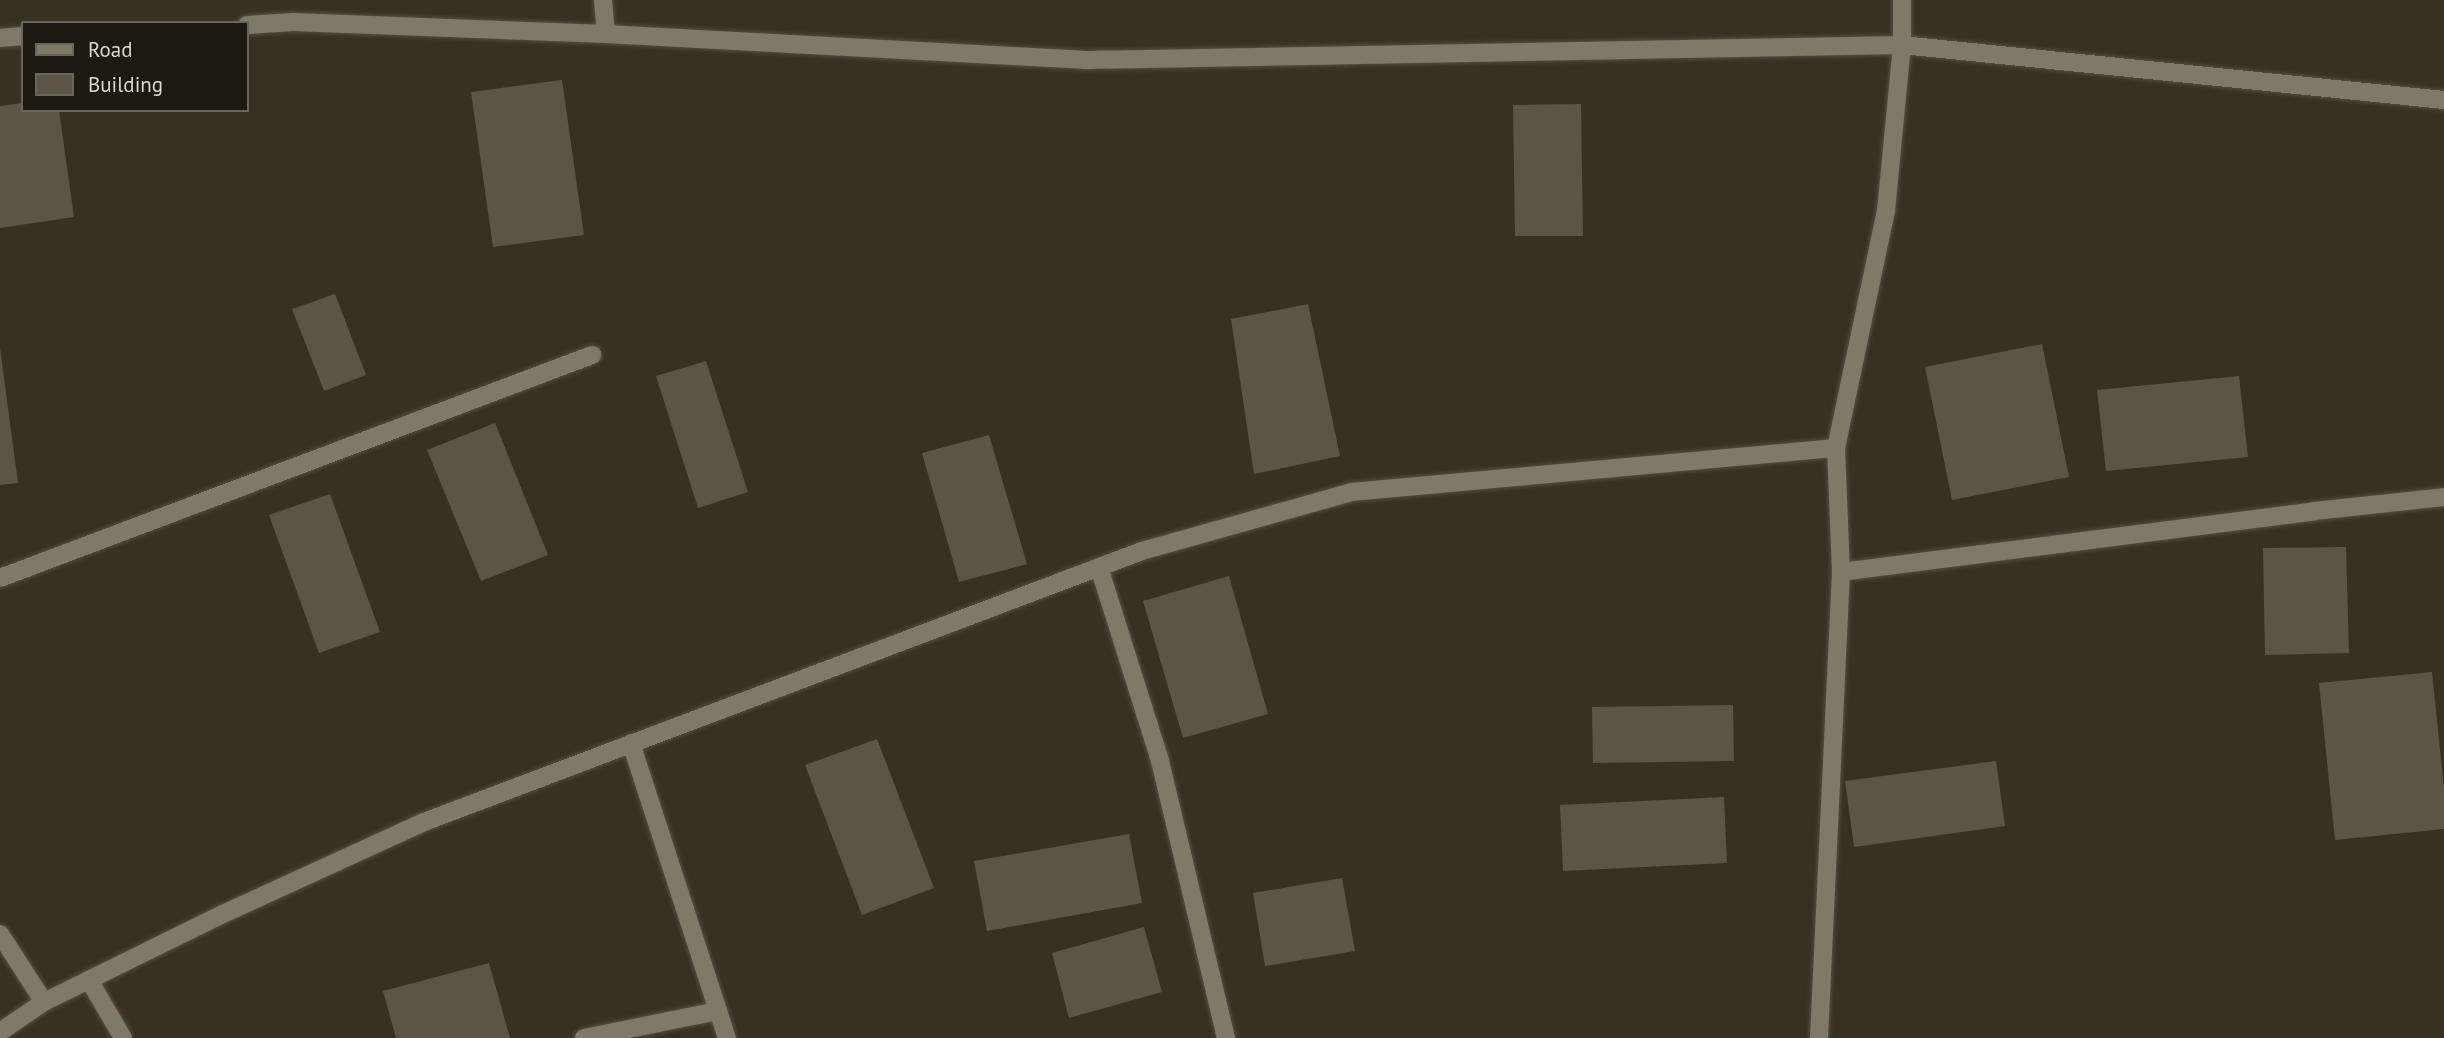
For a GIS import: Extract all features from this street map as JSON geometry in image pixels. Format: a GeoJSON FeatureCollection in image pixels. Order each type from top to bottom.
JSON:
{"type":"FeatureCollection","features":[{"type":"Feature","properties":{"kind":"street"},"geometry":{"type":"LineString","coordinates":[[603,0],[606,34]]}},
{"type":"Feature","properties":{"kind":"street"},"geometry":{"type":"LineString","coordinates":[[1819,1038],[1840,572],[1836,448],[1886,211],[1902,45],[1902,0]]}},
{"type":"Feature","properties":{"kind":"street"},"geometry":{"type":"LineString","coordinates":[[248,24],[293,22],[606,34],[1087,60],[1902,45],[2444,100]]}},
{"type":"Feature","properties":{"kind":"street"},"geometry":{"type":"LineString","coordinates":[[0,38],[21,36]]}},
{"type":"Feature","properties":{"kind":"street"},"geometry":{"type":"LineString","coordinates":[[0,578],[592,355]]}},
{"type":"Feature","properties":{"kind":"street"},"geometry":{"type":"LineString","coordinates":[[0,1032],[44,1002],[223,914],[424,822],[1142,551],[1352,492],[1836,448]]}},
{"type":"Feature","properties":{"kind":"street"},"geometry":{"type":"LineString","coordinates":[[1840,572],[2314,511],[2444,497]]}},
{"type":"Feature","properties":{"kind":"street"},"geometry":{"type":"LineString","coordinates":[[1099,567],[1160,761],[1226,1038]]}},
{"type":"Feature","properties":{"kind":"street"},"geometry":{"type":"LineString","coordinates":[[631,743],[727,1038]]}},
{"type":"Feature","properties":{"kind":"street"},"geometry":{"type":"LineString","coordinates":[[0,934],[44,1002]]}},
{"type":"Feature","properties":{"kind":"street"},"geometry":{"type":"LineString","coordinates":[[89,980],[124,1038]]}},
{"type":"Feature","properties":{"kind":"street"},"geometry":{"type":"LineString","coordinates":[[584,1038],[718,1011]]}},
{"type":"Feature","properties":{"kind":"building"},"geometry":{"type":"Polygon","coordinates":[[[562,80],[584,235],[493,247],[471,92],[562,80]]]}},
{"type":"Feature","properties":{"kind":"building"},"geometry":{"type":"Polygon","coordinates":[[[21,103],[21,112],[59,112],[74,217],[0,228],[0,106],[21,103]]]}},
{"type":"Feature","properties":{"kind":"building"},"geometry":{"type":"Polygon","coordinates":[[[1581,104],[1583,236],[1515,236],[1513,105],[1581,104]]]}},
{"type":"Feature","properties":{"kind":"building"},"geometry":{"type":"Polygon","coordinates":[[[335,294],[366,375],[324,391],[292,309],[335,294]]]}},
{"type":"Feature","properties":{"kind":"building"},"geometry":{"type":"Polygon","coordinates":[[[1308,304],[1340,456],[1254,474],[1231,319],[1308,304]]]}},
{"type":"Feature","properties":{"kind":"building"},"geometry":{"type":"Polygon","coordinates":[[[2042,344],[2069,477],[1952,500],[1925,367],[2042,344]]]}},
{"type":"Feature","properties":{"kind":"building"},"geometry":{"type":"Polygon","coordinates":[[[0,348],[18,483],[0,485],[0,348]]]}},
{"type":"Feature","properties":{"kind":"building"},"geometry":{"type":"Polygon","coordinates":[[[706,361],[748,492],[698,508],[656,376],[706,361]]]}},
{"type":"Feature","properties":{"kind":"building"},"geometry":{"type":"Polygon","coordinates":[[[2239,376],[2248,457],[2106,471],[2097,390],[2239,376]]]}},
{"type":"Feature","properties":{"kind":"building"},"geometry":{"type":"Polygon","coordinates":[[[495,423],[548,555],[481,581],[427,450],[495,423]]]}},
{"type":"Feature","properties":{"kind":"building"},"geometry":{"type":"Polygon","coordinates":[[[989,435],[1027,564],[959,582],[922,453],[989,435]]]}},
{"type":"Feature","properties":{"kind":"building"},"geometry":{"type":"Polygon","coordinates":[[[330,494],[380,632],[319,653],[269,515],[330,494]]]}},
{"type":"Feature","properties":{"kind":"building"},"geometry":{"type":"Polygon","coordinates":[[[2346,547],[2349,653],[2265,655],[2263,548],[2346,547]]]}},
{"type":"Feature","properties":{"kind":"building"},"geometry":{"type":"Polygon","coordinates":[[[1229,576],[1268,714],[1183,738],[1143,601],[1229,576]]]}},
{"type":"Feature","properties":{"kind":"building"},"geometry":{"type":"Polygon","coordinates":[[[2432,672],[2444,788],[2444,829],[2335,840],[2319,683],[2432,672]]]}},
{"type":"Feature","properties":{"kind":"building"},"geometry":{"type":"Polygon","coordinates":[[[1733,705],[1734,761],[1593,763],[1592,707],[1733,705]]]}},
{"type":"Feature","properties":{"kind":"building"},"geometry":{"type":"Polygon","coordinates":[[[877,739],[934,888],[862,915],[805,765],[877,739]]]}},
{"type":"Feature","properties":{"kind":"building"},"geometry":{"type":"Polygon","coordinates":[[[1996,761],[2005,826],[1854,847],[1845,781],[1996,761]]]}},
{"type":"Feature","properties":{"kind":"building"},"geometry":{"type":"Polygon","coordinates":[[[1724,797],[1727,863],[1563,871],[1560,805],[1724,797]]]}},
{"type":"Feature","properties":{"kind":"building"},"geometry":{"type":"Polygon","coordinates":[[[1129,834],[1142,903],[987,931],[974,861],[1129,834]]]}},
{"type":"Feature","properties":{"kind":"building"},"geometry":{"type":"Polygon","coordinates":[[[1342,878],[1355,951],[1265,966],[1253,893],[1342,878]]]}},
{"type":"Feature","properties":{"kind":"building"},"geometry":{"type":"Polygon","coordinates":[[[1144,927],[1162,992],[1069,1018],[1052,953],[1144,927]]]}},
{"type":"Feature","properties":{"kind":"building"},"geometry":{"type":"Polygon","coordinates":[[[489,963],[510,1038],[396,1038],[383,991],[489,963]]]}}]}
